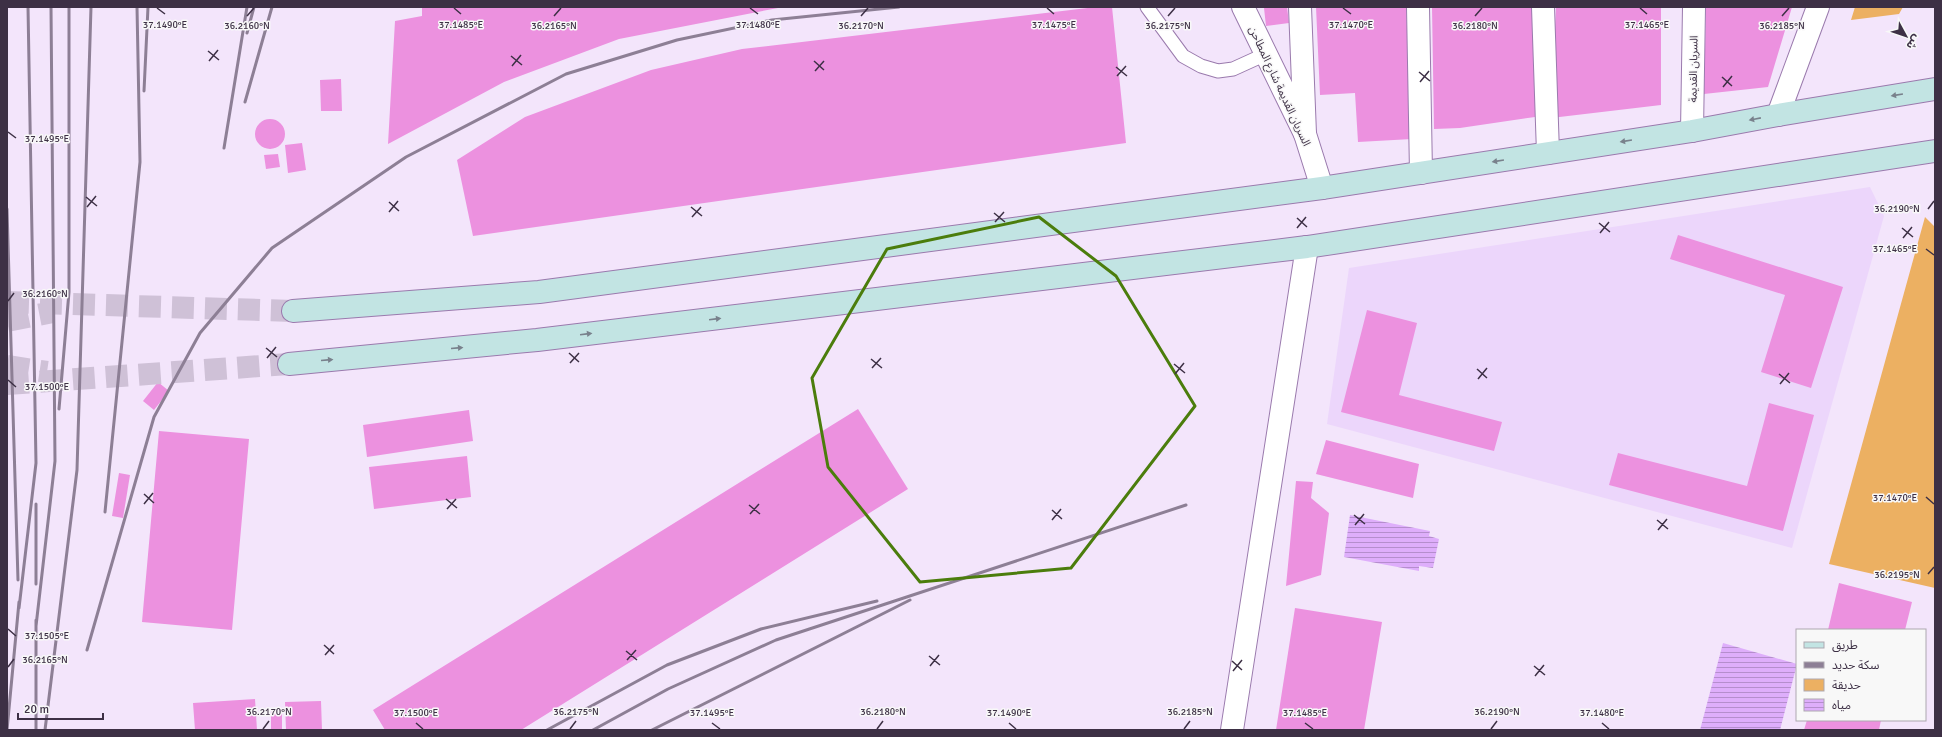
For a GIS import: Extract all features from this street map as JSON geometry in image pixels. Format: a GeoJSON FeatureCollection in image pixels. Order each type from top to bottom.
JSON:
{"type":"FeatureCollection","features":[{"type":"Feature","properties":{"kind":"main road"},"geometry":{"type":"LineString","coordinates":[[293,311],[539,292],[1322,188],[1692,131],[1935,89]]}},
{"type":"Feature","properties":{"kind":"main road"},"geometry":{"type":"LineString","coordinates":[[289,364],[537,340],[1307,247],[1935,151]]}},
{"type":"Feature","properties":{"kind":"street","name":"السريان القديمة شارع المطاحن"},"geometry":{"type":"LineString","coordinates":[[1243,7],[1305,134],[1322,188]]}},
{"type":"Feature","properties":{"kind":"street"},"geometry":{"type":"LineString","coordinates":[[1300,7],[1305,134]]}},
{"type":"Feature","properties":{"kind":"street"},"geometry":{"type":"LineString","coordinates":[[1418,7],[1421,173]]}},
{"type":"Feature","properties":{"kind":"street"},"geometry":{"type":"LineString","coordinates":[[1543,7],[1548,153]]}},
{"type":"Feature","properties":{"kind":"street","name":"السريان القديمة"},"geometry":{"type":"LineString","coordinates":[[1692,131],[1694,7]]}},
{"type":"Feature","properties":{"kind":"street"},"geometry":{"type":"LineString","coordinates":[[1778,115],[1818,7]]}},
{"type":"Feature","properties":{"kind":"street"},"geometry":{"type":"LineString","coordinates":[[1232,730],[1307,247]]}},
{"type":"Feature","properties":{"kind":"lane"},"geometry":{"type":"LineString","coordinates":[[1147,7],[1183,56],[1201,66],[1218,71],[1233,69],[1266,54]]}},
{"type":"Feature","properties":{"kind":"highlighted area"},"geometry":{"type":"Polygon","coordinates":[[[1039,217],[1116,276],[1195,406],[1071,568],[920,582],[828,467],[812,378],[887,249],[1039,217]]]}},
{"type":"Feature","properties":{"kind":"shaded area"},"geometry":{"type":"Polygon","coordinates":[[[1870,187],[1884,216],[1792,548],[1327,424],[1349,268],[1870,187]]]}},
{"type":"Feature","properties":{"kind":"green space"},"geometry":{"type":"Polygon","coordinates":[[[1855,7],[1903,7],[1899,14],[1851,20],[1855,7]]]}},
{"type":"Feature","properties":{"kind":"green space"},"geometry":{"type":"Polygon","coordinates":[[[1925,217],[1935,227],[1935,588],[1829,564],[1925,217]]]}},
{"type":"Feature","properties":{"kind":"water"},"geometry":{"type":"Polygon","coordinates":[[[1350,515],[1430,531],[1429,536],[1439,539],[1433,568],[1419,566],[1419,571],[1344,557],[1350,515]]]}},
{"type":"Feature","properties":{"kind":"water"},"geometry":{"type":"Polygon","coordinates":[[[1723,643],[1796,664],[1780,730],[1700,730],[1723,643]]]}},
{"type":"Feature","properties":{"kind":"building"},"geometry":{"type":"Polygon","coordinates":[[[422,7],[778,8],[619,39],[504,82],[388,144],[395,21],[422,16],[422,7]]]}},
{"type":"Feature","properties":{"kind":"building"},"geometry":{"type":"Polygon","coordinates":[[[1096,7],[1112,7],[1126,143],[473,236],[457,160],[525,117],[651,70],[742,49],[1096,7]]]}},
{"type":"Feature","properties":{"kind":"building"},"geometry":{"type":"Polygon","coordinates":[[[1287,7],[1289,23],[1266,26],[1264,8],[1287,7]]]}},
{"type":"Feature","properties":{"kind":"building"},"geometry":{"type":"Polygon","coordinates":[[[1316,7],[1406,7],[1412,139],[1358,142],[1355,93],[1320,95],[1316,7]]]}},
{"type":"Feature","properties":{"kind":"building"},"geometry":{"type":"Polygon","coordinates":[[[1432,7],[1535,7],[1535,117],[1460,128],[1434,129],[1432,7]]]}},
{"type":"Feature","properties":{"kind":"building"},"geometry":{"type":"Polygon","coordinates":[[[1556,7],[1661,7],[1661,105],[1551,118],[1556,7]]]}},
{"type":"Feature","properties":{"kind":"building"},"geometry":{"type":"Polygon","coordinates":[[[1706,7],[1792,7],[1768,87],[1704,94],[1706,7]]]}},
{"type":"Feature","properties":{"kind":"building"},"geometry":{"type":"Polygon","coordinates":[[[341,79],[342,111],[321,111],[320,80],[341,79]]]}},
{"type":"Feature","properties":{"kind":"building"},"geometry":{"type":"Polygon","coordinates":[[[270,119],[281,123],[285,134],[281,145],[270,149],[259,145],[255,134],[259,123],[270,119]]]}},
{"type":"Feature","properties":{"kind":"building"},"geometry":{"type":"Polygon","coordinates":[[[302,143],[306,170],[288,173],[285,145],[302,143]]]}},
{"type":"Feature","properties":{"kind":"building"},"geometry":{"type":"Polygon","coordinates":[[[278,154],[280,167],[266,169],[264,155],[278,154]]]}},
{"type":"Feature","properties":{"kind":"building"},"geometry":{"type":"Polygon","coordinates":[[[1678,235],[1843,287],[1811,388],[1761,372],[1785,295],[1670,259],[1678,235]]]}},
{"type":"Feature","properties":{"kind":"building"},"geometry":{"type":"Polygon","coordinates":[[[1367,310],[1417,323],[1399,395],[1502,422],[1494,451],[1341,412],[1367,310]]]}},
{"type":"Feature","properties":{"kind":"building"},"geometry":{"type":"Polygon","coordinates":[[[158,382],[169,391],[154,410],[143,401],[158,382]]]}},
{"type":"Feature","properties":{"kind":"building"},"geometry":{"type":"Polygon","coordinates":[[[1769,403],[1814,415],[1783,531],[1609,485],[1618,453],[1747,486],[1769,403]]]}},
{"type":"Feature","properties":{"kind":"building"},"geometry":{"type":"Polygon","coordinates":[[[858,409],[908,489],[521,730],[385,730],[373,710],[858,409]]]}},
{"type":"Feature","properties":{"kind":"building"},"geometry":{"type":"Polygon","coordinates":[[[469,410],[473,441],[367,457],[363,425],[469,410]]]}},
{"type":"Feature","properties":{"kind":"building"},"geometry":{"type":"Polygon","coordinates":[[[159,431],[249,439],[232,630],[142,622],[159,431]]]}},
{"type":"Feature","properties":{"kind":"building"},"geometry":{"type":"Polygon","coordinates":[[[1326,440],[1419,464],[1413,498],[1316,474],[1326,440]]]}},
{"type":"Feature","properties":{"kind":"building"},"geometry":{"type":"Polygon","coordinates":[[[467,456],[471,497],[374,509],[369,467],[467,456]]]}},
{"type":"Feature","properties":{"kind":"building"},"geometry":{"type":"Polygon","coordinates":[[[119,473],[130,475],[123,518],[112,516],[119,473]]]}},
{"type":"Feature","properties":{"kind":"building"},"geometry":{"type":"Polygon","coordinates":[[[1296,481],[1313,482],[1311,498],[1329,513],[1321,575],[1286,586],[1296,481]]]}},
{"type":"Feature","properties":{"kind":"building"},"geometry":{"type":"Polygon","coordinates":[[[1839,583],[1912,602],[1905,629],[1828,629],[1839,583]]]}},
{"type":"Feature","properties":{"kind":"building"},"geometry":{"type":"Polygon","coordinates":[[[1295,608],[1382,622],[1364,730],[1276,730],[1295,608]]]}},
{"type":"Feature","properties":{"kind":"building"},"geometry":{"type":"Polygon","coordinates":[[[255,699],[257,730],[195,730],[193,703],[255,699]]]}},
{"type":"Feature","properties":{"kind":"building"},"geometry":{"type":"Polygon","coordinates":[[[321,701],[322,730],[286,730],[285,702],[321,701]]]}},
{"type":"Feature","properties":{"kind":"building"},"geometry":{"type":"Polygon","coordinates":[[[271,710],[282,710],[282,730],[271,730],[271,710]]]}},
{"type":"Feature","properties":{"kind":"building"},"geometry":{"type":"Polygon","coordinates":[[[1807,721],[1881,721],[1879,730],[1804,730],[1807,721]]]}},
{"type":"Feature","properties":{"kind":"tunnel"},"geometry":{"type":"LineString","coordinates":[[7,302],[293,311]]}},
{"type":"Feature","properties":{"kind":"tunnel"},"geometry":{"type":"LineString","coordinates":[[7,321],[53,312]]}},
{"type":"Feature","properties":{"kind":"tunnel"},"geometry":{"type":"LineString","coordinates":[[7,384],[289,364]]}},
{"type":"Feature","properties":{"kind":"tunnel"},"geometry":{"type":"LineString","coordinates":[[7,366],[47,372]]}},
{"type":"Feature","properties":{"kind":"railway"},"geometry":{"type":"LineString","coordinates":[[19,608],[36,463],[28,7]]}},
{"type":"Feature","properties":{"kind":"railway"},"geometry":{"type":"LineString","coordinates":[[36,626],[55,461],[51,7]]}},
{"type":"Feature","properties":{"kind":"railway"},"geometry":{"type":"LineString","coordinates":[[59,409],[69,292],[69,7]]}},
{"type":"Feature","properties":{"kind":"railway"},"geometry":{"type":"LineString","coordinates":[[45,730],[77,470],[91,7]]}},
{"type":"Feature","properties":{"kind":"railway"},"geometry":{"type":"LineString","coordinates":[[105,512],[140,162],[137,7]]}},
{"type":"Feature","properties":{"kind":"railway"},"geometry":{"type":"LineString","coordinates":[[144,91],[148,7]]}},
{"type":"Feature","properties":{"kind":"railway"},"geometry":{"type":"LineString","coordinates":[[224,148],[247,7]]}},
{"type":"Feature","properties":{"kind":"railway"},"geometry":{"type":"LineString","coordinates":[[247,33],[254,7]]}},
{"type":"Feature","properties":{"kind":"railway"},"geometry":{"type":"LineString","coordinates":[[245,102],[272,7]]}},
{"type":"Feature","properties":{"kind":"railway"},"geometry":{"type":"LineString","coordinates":[[87,650],[154,417],[200,333],[272,248],[406,157],[566,74],[677,40],[772,20],[899,7]]}},
{"type":"Feature","properties":{"kind":"railway"},"geometry":{"type":"LineString","coordinates":[[7,209],[18,580]]}},
{"type":"Feature","properties":{"kind":"railway"},"geometry":{"type":"LineString","coordinates":[[36,504],[36,584]]}},
{"type":"Feature","properties":{"kind":"railway"},"geometry":{"type":"LineString","coordinates":[[593,730],[668,689],[776,640],[1186,505]]}},
{"type":"Feature","properties":{"kind":"railway"},"geometry":{"type":"LineString","coordinates":[[652,730],[910,600]]}},
{"type":"Feature","properties":{"kind":"railway"},"geometry":{"type":"LineString","coordinates":[[547,730],[667,665],[761,629],[877,601]]}},
{"type":"Feature","properties":{"kind":"railway"},"geometry":{"type":"LineString","coordinates":[[7,730],[19,602]]}},
{"type":"Feature","properties":{"kind":"railway"},"geometry":{"type":"LineString","coordinates":[[36,620],[36,730]]}}]}
